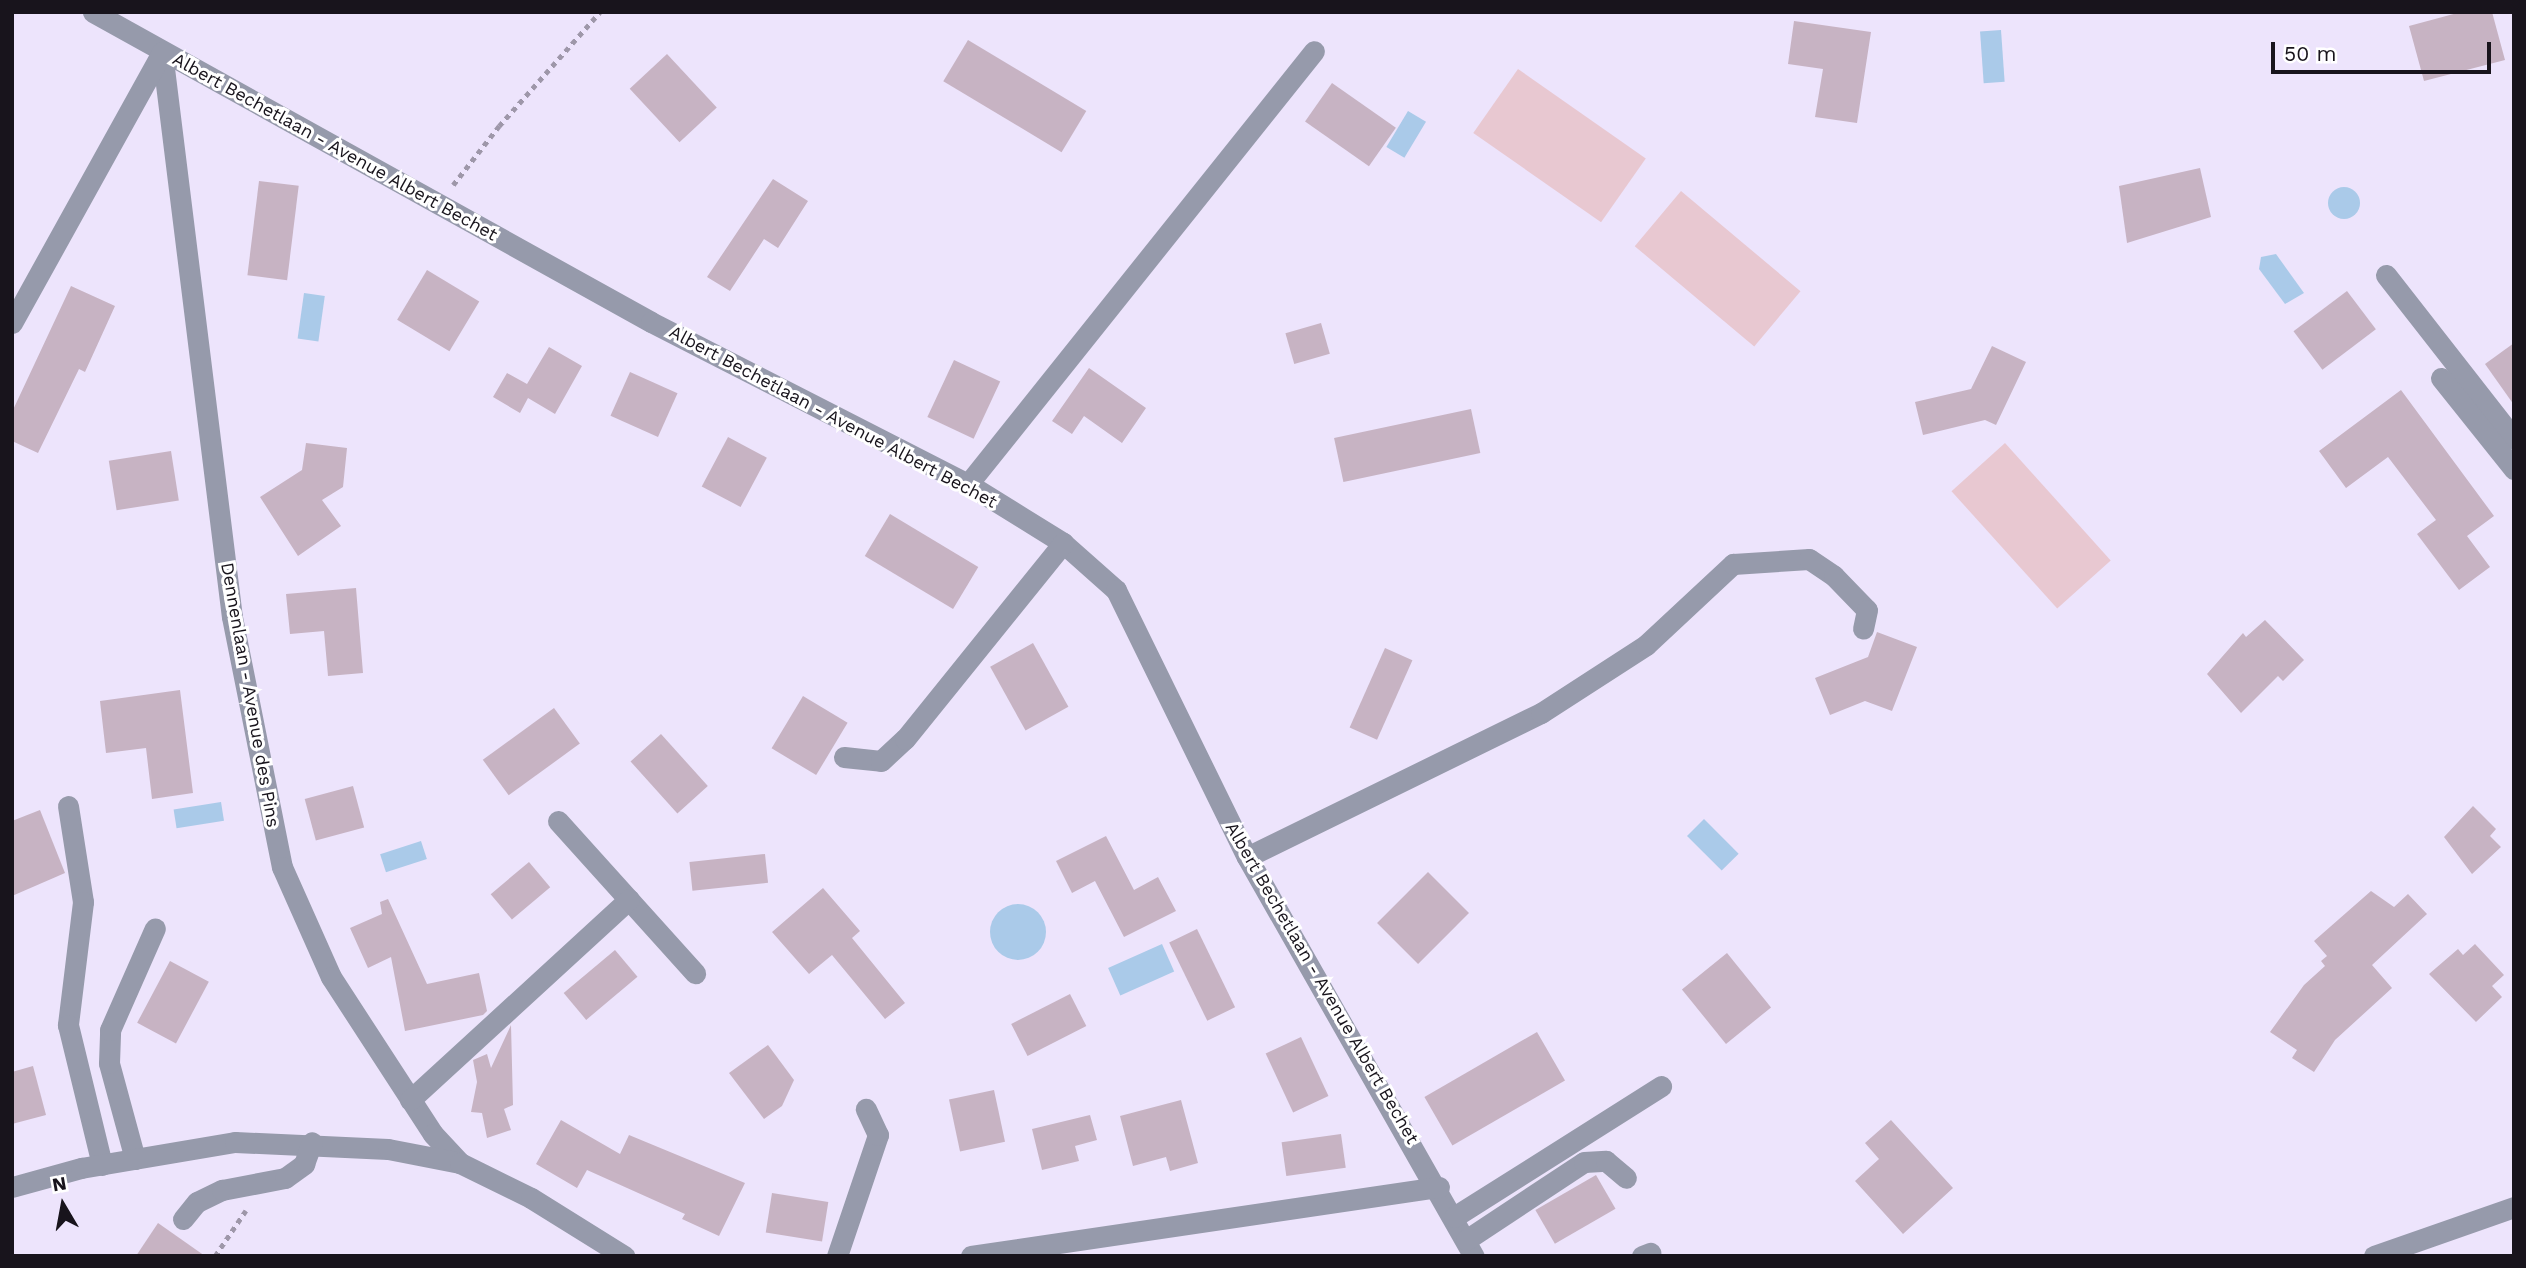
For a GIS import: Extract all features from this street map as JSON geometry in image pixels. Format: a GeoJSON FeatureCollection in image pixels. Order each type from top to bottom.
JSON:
{"type":"FeatureCollection","features":[{"type":"Feature","properties":{"kind":"street","name":"Albert Bechetlaan - Avenue Albert Bechet"},"geometry":{"type":"LineString","coordinates":[[93,12],[651,322],[968,484],[1063,543],[1116,590],[1247,857],[1438,1187],[1470,1248]]}},
{"type":"Feature","properties":{"kind":"street"},"geometry":{"type":"LineString","coordinates":[[968,484],[1314,51]]}},
{"type":"Feature","properties":{"kind":"street"},"geometry":{"type":"LineString","coordinates":[[12,323],[162,52]]}},
{"type":"Feature","properties":{"kind":"street","name":"Dennenlaan - Avenue des Pins"},"geometry":{"type":"LineString","coordinates":[[162,52],[232,617],[282,867],[331,977],[410,1100],[460,1163]]}},
{"type":"Feature","properties":{"kind":"street"},"geometry":{"type":"LineString","coordinates":[[2386,275],[2514,439]]}},
{"type":"Feature","properties":{"kind":"street"},"geometry":{"type":"LineString","coordinates":[[2441,378],[2514,468]]}},
{"type":"Feature","properties":{"kind":"street"},"geometry":{"type":"LineString","coordinates":[[844,757],[881,761],[905,740],[1063,543]]}},
{"type":"Feature","properties":{"kind":"street"},"geometry":{"type":"LineString","coordinates":[[1247,857],[1541,713],[1646,645],[1733,564],[1809,559],[1834,576],[1867,610],[1863,629]]}},
{"type":"Feature","properties":{"kind":"street"},"geometry":{"type":"LineString","coordinates":[[68,806],[83,902],[68,1025],[102,1165]]}},
{"type":"Feature","properties":{"kind":"street"},"geometry":{"type":"LineString","coordinates":[[558,821],[695,973]]}},
{"type":"Feature","properties":{"kind":"street"},"geometry":{"type":"LineString","coordinates":[[410,1100],[629,899]]}},
{"type":"Feature","properties":{"kind":"street"},"geometry":{"type":"LineString","coordinates":[[135,1159],[109,1063],[110,1030],[155,928]]}},
{"type":"Feature","properties":{"kind":"street"},"geometry":{"type":"LineString","coordinates":[[1454,1217],[1661,1086]]}},
{"type":"Feature","properties":{"kind":"street"},"geometry":{"type":"LineString","coordinates":[[837,1256],[878,1135],[866,1110]]}},
{"type":"Feature","properties":{"kind":"street"},"geometry":{"type":"LineString","coordinates":[[12,1187],[102,1165],[235,1142],[312,1142],[388,1149],[460,1163],[531,1198],[624,1256]]}},
{"type":"Feature","properties":{"kind":"street"},"geometry":{"type":"LineString","coordinates":[[183,1219],[197,1202],[209,1196],[285,1178],[304,1164],[312,1142]]}},
{"type":"Feature","properties":{"kind":"street"},"geometry":{"type":"LineString","coordinates":[[1470,1248],[1584,1163],[1606,1161],[1626,1178]]}},
{"type":"Feature","properties":{"kind":"street"},"geometry":{"type":"LineString","coordinates":[[971,1256],[1438,1187]]}},
{"type":"Feature","properties":{"kind":"street"},"geometry":{"type":"LineString","coordinates":[[2374,1256],[2514,1207]]}},
{"type":"Feature","properties":{"kind":"path"},"geometry":{"type":"LineString","coordinates":[[455,182],[600,12]]}},
{"type":"Feature","properties":{"kind":"path"},"geometry":{"type":"LineString","coordinates":[[215,1256],[266,1181]]}},
{"type":"Feature","properties":{"kind":"shaded area"},"geometry":{"type":"Polygon","coordinates":[[[1518,69],[1646,158],[1601,222],[1473,133],[1518,69]]]}},
{"type":"Feature","properties":{"kind":"shaded area"},"geometry":{"type":"Polygon","coordinates":[[[1681,191],[1801,291],[1754,346],[1635,246],[1681,191]]]}},
{"type":"Feature","properties":{"kind":"shaded area"},"geometry":{"type":"Polygon","coordinates":[[[2005,443],[2111,560],[2057,609],[1951,491],[2005,443]]]}},
{"type":"Feature","properties":{"kind":"water"},"geometry":{"type":"Polygon","coordinates":[[[2001,30],[2005,82],[1984,83],[1980,31],[2001,30]]]}},
{"type":"Feature","properties":{"kind":"water"},"geometry":{"type":"Polygon","coordinates":[[[1408,111],[1426,122],[1404,158],[1386,147],[1408,111]]]}},
{"type":"Feature","properties":{"kind":"water"},"geometry":{"type":"Polygon","coordinates":[[[2344,187],[2355,192],[2360,203],[2355,214],[2344,219],[2333,214],[2328,203],[2333,192],[2344,187]]]}},
{"type":"Feature","properties":{"kind":"water"},"geometry":{"type":"Polygon","coordinates":[[[2276,254],[2304,293],[2285,304],[2259,269],[2261,257],[2276,254]]]}},
{"type":"Feature","properties":{"kind":"water"},"geometry":{"type":"Polygon","coordinates":[[[304,293],[325,296],[318,341],[298,339],[304,293]]]}},
{"type":"Feature","properties":{"kind":"water"},"geometry":{"type":"Polygon","coordinates":[[[221,802],[224,821],[177,828],[174,810],[221,802]]]}},
{"type":"Feature","properties":{"kind":"water"},"geometry":{"type":"Polygon","coordinates":[[[1704,819],[1739,854],[1722,871],[1687,836],[1704,819]]]}},
{"type":"Feature","properties":{"kind":"water"},"geometry":{"type":"Polygon","coordinates":[[[421,841],[427,859],[386,872],[380,854],[421,841]]]}},
{"type":"Feature","properties":{"kind":"water"},"geometry":{"type":"Polygon","coordinates":[[[1018,904],[1029,906],[1038,912],[1044,921],[1044,943],[1038,952],[1029,958],[1018,960],[1007,958],[998,952],[992,943],[990,932],[992,921],[998,912],[1007,906],[1018,904]]]}},
{"type":"Feature","properties":{"kind":"water"},"geometry":{"type":"Polygon","coordinates":[[[1162,944],[1174,971],[1120,995],[1108,968],[1162,944]]]}},
{"type":"Feature","properties":{"kind":"building"},"geometry":{"type":"Polygon","coordinates":[[[2461,12],[2492,12],[2505,60],[2424,81],[2409,26],[2461,12]]]}},
{"type":"Feature","properties":{"kind":"building"},"geometry":{"type":"Polygon","coordinates":[[[1794,21],[1871,32],[1857,123],[1815,117],[1823,69],[1788,64],[1794,21]]]}},
{"type":"Feature","properties":{"kind":"building"},"geometry":{"type":"Polygon","coordinates":[[[968,40],[1086,111],[1062,152],[943,81],[968,40]]]}},
{"type":"Feature","properties":{"kind":"building"},"geometry":{"type":"Polygon","coordinates":[[[667,54],[717,107],[679,142],[630,89],[667,54]]]}},
{"type":"Feature","properties":{"kind":"building"},"geometry":{"type":"Polygon","coordinates":[[[1332,83],[1396,128],[1369,166],[1305,122],[1332,83]]]}},
{"type":"Feature","properties":{"kind":"building"},"geometry":{"type":"Polygon","coordinates":[[[2200,168],[2211,217],[2127,243],[2119,186],[2200,168]]]}},
{"type":"Feature","properties":{"kind":"building"},"geometry":{"type":"Polygon","coordinates":[[[773,179],[808,201],[778,248],[764,239],[730,291],[707,277],[773,179]]]}},
{"type":"Feature","properties":{"kind":"building"},"geometry":{"type":"Polygon","coordinates":[[[259,181],[299,186],[287,280],[247,275],[259,181]]]}},
{"type":"Feature","properties":{"kind":"building"},"geometry":{"type":"Polygon","coordinates":[[[427,270],[479,301],[449,351],[397,320],[427,270]]]}},
{"type":"Feature","properties":{"kind":"building"},"geometry":{"type":"Polygon","coordinates":[[[71,286],[115,306],[85,372],[79,369],[38,453],[12,441],[12,412],[71,286]]]}},
{"type":"Feature","properties":{"kind":"building"},"geometry":{"type":"Polygon","coordinates":[[[2347,291],[2376,329],[2322,370],[2293,331],[2347,291]]]}},
{"type":"Feature","properties":{"kind":"building"},"geometry":{"type":"Polygon","coordinates":[[[1321,323],[1330,354],[1294,364],[1285,333],[1321,323]]]}},
{"type":"Feature","properties":{"kind":"building"},"geometry":{"type":"Polygon","coordinates":[[[2514,343],[2514,405],[2485,364],[2514,343]]]}},
{"type":"Feature","properties":{"kind":"building"},"geometry":{"type":"Polygon","coordinates":[[[1992,346],[2026,362],[1996,425],[1985,420],[1923,435],[1915,402],[1971,389],[1992,346]]]}},
{"type":"Feature","properties":{"kind":"building"},"geometry":{"type":"Polygon","coordinates":[[[549,347],[582,366],[555,414],[528,398],[520,413],[493,397],[507,373],[527,384],[549,347]]]}},
{"type":"Feature","properties":{"kind":"building"},"geometry":{"type":"Polygon","coordinates":[[[954,360],[1000,382],[974,439],[927,417],[954,360]]]}},
{"type":"Feature","properties":{"kind":"building"},"geometry":{"type":"Polygon","coordinates":[[[1089,368],[1146,408],[1122,443],[1084,416],[1072,434],[1052,421],[1089,368]]]}},
{"type":"Feature","properties":{"kind":"building"},"geometry":{"type":"Polygon","coordinates":[[[630,372],[678,393],[658,437],[610,416],[630,372]]]}},
{"type":"Feature","properties":{"kind":"building"},"geometry":{"type":"Polygon","coordinates":[[[2401,390],[2494,516],[2467,536],[2490,567],[2459,590],[2417,534],[2436,520],[2388,457],[2346,488],[2319,451],[2401,390]]]}},
{"type":"Feature","properties":{"kind":"building"},"geometry":{"type":"Polygon","coordinates":[[[1471,409],[1480,453],[1343,482],[1334,438],[1471,409]]]}},
{"type":"Feature","properties":{"kind":"building"},"geometry":{"type":"Polygon","coordinates":[[[728,437],[767,458],[741,507],[702,486],[728,437]]]}},
{"type":"Feature","properties":{"kind":"building"},"geometry":{"type":"Polygon","coordinates":[[[306,443],[347,448],[343,487],[322,500],[341,526],[298,556],[260,497],[302,470],[306,443]]]}},
{"type":"Feature","properties":{"kind":"building"},"geometry":{"type":"Polygon","coordinates":[[[171,451],[179,500],[117,510],[109,461],[171,451]]]}},
{"type":"Feature","properties":{"kind":"building"},"geometry":{"type":"Polygon","coordinates":[[[890,514],[978,567],[953,609],[865,556],[890,514]]]}},
{"type":"Feature","properties":{"kind":"building"},"geometry":{"type":"Polygon","coordinates":[[[356,588],[363,673],[328,676],[324,631],[290,634],[286,594],[356,588]]]}},
{"type":"Feature","properties":{"kind":"building"},"geometry":{"type":"Polygon","coordinates":[[[2265,620],[2304,660],[2283,681],[2278,676],[2241,713],[2207,674],[2243,633],[2246,637],[2265,620]]]}},
{"type":"Feature","properties":{"kind":"building"},"geometry":{"type":"Polygon","coordinates":[[[1877,632],[1917,647],[1892,711],[1865,701],[1830,715],[1815,678],[1868,657],[1877,632]]]}},
{"type":"Feature","properties":{"kind":"building"},"geometry":{"type":"Polygon","coordinates":[[[1033,643],[1068,707],[1026,731],[990,667],[1033,643]]]}},
{"type":"Feature","properties":{"kind":"building"},"geometry":{"type":"Polygon","coordinates":[[[1385,648],[1412,660],[1377,740],[1350,727],[1385,648]]]}},
{"type":"Feature","properties":{"kind":"building"},"geometry":{"type":"Polygon","coordinates":[[[180,690],[193,793],[152,799],[146,748],[106,753],[100,701],[180,690]]]}},
{"type":"Feature","properties":{"kind":"building"},"geometry":{"type":"Polygon","coordinates":[[[803,696],[848,723],[816,775],[772,748],[803,696]]]}},
{"type":"Feature","properties":{"kind":"building"},"geometry":{"type":"Polygon","coordinates":[[[554,708],[580,744],[509,795],[483,760],[554,708]]]}},
{"type":"Feature","properties":{"kind":"building"},"geometry":{"type":"Polygon","coordinates":[[[661,734],[708,786],[677,813],[631,761],[661,734]]]}},
{"type":"Feature","properties":{"kind":"building"},"geometry":{"type":"Polygon","coordinates":[[[353,786],[364,828],[316,840],[305,799],[353,786]]]}},
{"type":"Feature","properties":{"kind":"building"},"geometry":{"type":"Polygon","coordinates":[[[2473,806],[2496,829],[2490,836],[2501,847],[2472,874],[2444,837],[2473,806]]]}},
{"type":"Feature","properties":{"kind":"building"},"geometry":{"type":"Polygon","coordinates":[[[40,810],[65,873],[12,896],[12,821],[40,810]]]}},
{"type":"Feature","properties":{"kind":"building"},"geometry":{"type":"Polygon","coordinates":[[[1106,836],[1134,890],[1158,877],[1176,911],[1124,937],[1095,881],[1072,893],[1056,861],[1106,836]]]}},
{"type":"Feature","properties":{"kind":"building"},"geometry":{"type":"Polygon","coordinates":[[[765,854],[768,883],[692,891],[689,862],[765,854]]]}},
{"type":"Feature","properties":{"kind":"building"},"geometry":{"type":"Polygon","coordinates":[[[529,862],[550,887],[512,919],[491,894],[529,862]]]}},
{"type":"Feature","properties":{"kind":"building"},"geometry":{"type":"Polygon","coordinates":[[[1428,872],[1469,913],[1418,964],[1377,923],[1428,872]]]}},
{"type":"Feature","properties":{"kind":"building"},"geometry":{"type":"Polygon","coordinates":[[[823,888],[860,931],[852,938],[905,1003],[885,1019],[832,955],[809,974],[772,932],[823,888]]]}},
{"type":"Feature","properties":{"kind":"building"},"geometry":{"type":"Polygon","coordinates":[[[2371,891],[2394,907],[2408,894],[2427,914],[2372,965],[2392,988],[2335,1040],[2314,1072],[2292,1058],[2297,1050],[2270,1032],[2304,985],[2325,966],[2321,961],[2327,956],[2314,941],[2371,891]]]}},
{"type":"Feature","properties":{"kind":"building"},"geometry":{"type":"Polygon","coordinates":[[[388,899],[427,984],[479,973],[487,1011],[483,1015],[405,1031],[391,957],[368,968],[350,928],[382,914],[380,902],[388,899]]]}},
{"type":"Feature","properties":{"kind":"building"},"geometry":{"type":"Polygon","coordinates":[[[1197,929],[1235,1007],[1207,1021],[1169,943],[1197,929]]]}},
{"type":"Feature","properties":{"kind":"building"},"geometry":{"type":"Polygon","coordinates":[[[2475,944],[2504,975],[2492,986],[2502,997],[2476,1022],[2429,974],[2458,949],[2463,955],[2475,944]]]}},
{"type":"Feature","properties":{"kind":"building"},"geometry":{"type":"Polygon","coordinates":[[[615,950],[637,977],[586,1020],[564,993],[615,950]]]}},
{"type":"Feature","properties":{"kind":"building"},"geometry":{"type":"Polygon","coordinates":[[[1727,953],[1771,1007],[1726,1044],[1682,990],[1727,953]]]}},
{"type":"Feature","properties":{"kind":"building"},"geometry":{"type":"Polygon","coordinates":[[[170,961],[209,982],[176,1043],[137,1023],[170,961]]]}},
{"type":"Feature","properties":{"kind":"building"},"geometry":{"type":"Polygon","coordinates":[[[1070,994],[1086,1026],[1028,1056],[1011,1024],[1070,994]]]}},
{"type":"Feature","properties":{"kind":"building"},"geometry":{"type":"Polygon","coordinates":[[[511,1025],[513,1105],[504,1109],[511,1130],[487,1138],[482,1113],[471,1112],[477,1082],[473,1060],[487,1054],[491,1068],[511,1025]]]}},
{"type":"Feature","properties":{"kind":"building"},"geometry":{"type":"Polygon","coordinates":[[[1537,1032],[1565,1080],[1452,1145],[1424,1097],[1537,1032]]]}},
{"type":"Feature","properties":{"kind":"building"},"geometry":{"type":"Polygon","coordinates":[[[1301,1037],[1328,1096],[1293,1112],[1266,1053],[1301,1037]]]}},
{"type":"Feature","properties":{"kind":"building"},"geometry":{"type":"Polygon","coordinates":[[[768,1045],[794,1080],[782,1106],[764,1119],[729,1073],[768,1045]]]}},
{"type":"Feature","properties":{"kind":"building"},"geometry":{"type":"Polygon","coordinates":[[[33,1066],[46,1115],[12,1124],[12,1072],[33,1066]]]}},
{"type":"Feature","properties":{"kind":"building"},"geometry":{"type":"Polygon","coordinates":[[[994,1090],[1005,1142],[960,1151],[949,1100],[994,1090]]]}},
{"type":"Feature","properties":{"kind":"building"},"geometry":{"type":"Polygon","coordinates":[[[1181,1100],[1198,1163],[1170,1171],[1166,1157],[1133,1166],[1120,1116],[1181,1100]]]}},
{"type":"Feature","properties":{"kind":"building"},"geometry":{"type":"Polygon","coordinates":[[[1090,1115],[1097,1140],[1075,1146],[1079,1161],[1042,1170],[1032,1129],[1090,1115]]]}},
{"type":"Feature","properties":{"kind":"building"},"geometry":{"type":"Polygon","coordinates":[[[561,1120],[620,1154],[629,1135],[745,1183],[719,1236],[682,1219],[685,1214],[587,1170],[577,1188],[536,1164],[561,1120]]]}},
{"type":"Feature","properties":{"kind":"building"},"geometry":{"type":"Polygon","coordinates":[[[1891,1120],[1953,1188],[1903,1234],[1855,1181],[1879,1159],[1865,1143],[1891,1120]]]}},
{"type":"Feature","properties":{"kind":"building"},"geometry":{"type":"Polygon","coordinates":[[[1341,1134],[1346,1168],[1286,1176],[1282,1142],[1341,1134]]]}},
{"type":"Feature","properties":{"kind":"building"},"geometry":{"type":"Polygon","coordinates":[[[1596,1175],[1616,1209],[1555,1244],[1535,1210],[1596,1175]]]}},
{"type":"Feature","properties":{"kind":"building"},"geometry":{"type":"Polygon","coordinates":[[[772,1193],[828,1202],[822,1241],[766,1233],[772,1193]]]}},
{"type":"Feature","properties":{"kind":"building"},"geometry":{"type":"Polygon","coordinates":[[[158,1223],[205,1256],[136,1256],[158,1223]]]}}]}
